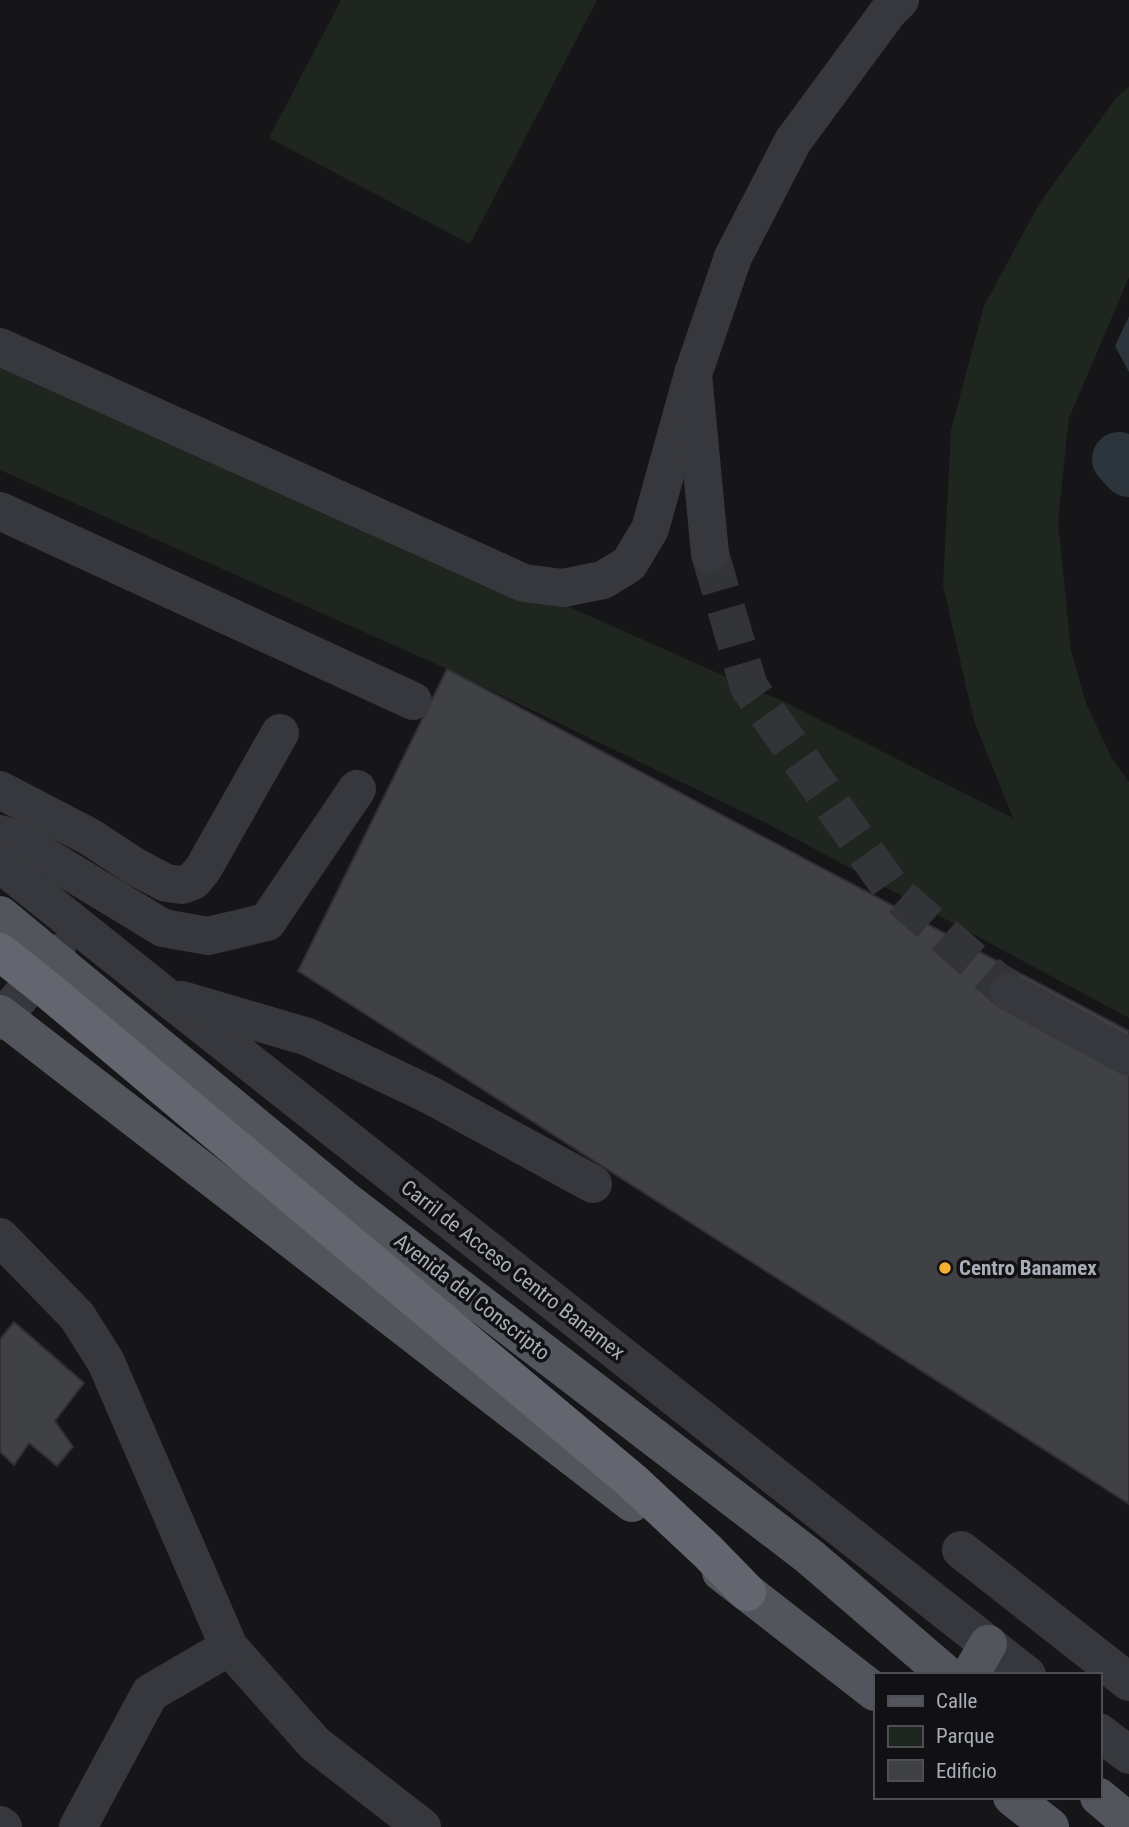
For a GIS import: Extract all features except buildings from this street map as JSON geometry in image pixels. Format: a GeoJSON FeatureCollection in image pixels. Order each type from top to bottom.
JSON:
{"type":"FeatureCollection","features":[{"type":"Feature","properties":{"kind":"highway"},"geometry":{"type":"LineString","coordinates":[[0,952],[632,1481],[747,1592]]}},
{"type":"Feature","properties":{"kind":"main road","name":"Avenida del Conscripto"},"geometry":{"type":"LineString","coordinates":[[0,915],[341,1197],[810,1557],[945,1673]]}},
{"type":"Feature","properties":{"kind":"main road"},"geometry":{"type":"LineString","coordinates":[[1,1017],[874,1691]]}},
{"type":"Feature","properties":{"kind":"main road"},"geometry":{"type":"LineString","coordinates":[[1015,1799],[1050,1827]]}},
{"type":"Feature","properties":{"kind":"main road"},"geometry":{"type":"LineString","coordinates":[[1101,1799],[1129,1822]]}},
{"type":"Feature","properties":{"kind":"street"},"geometry":{"type":"LineString","coordinates":[[0,347],[524,583],[563,588],[603,580],[629,564],[650,529],[693,374],[733,257],[793,141],[888,12],[900,0]]}},
{"type":"Feature","properties":{"kind":"street"},"geometry":{"type":"LineString","coordinates":[[693,374],[710,554]]}},
{"type":"Feature","properties":{"kind":"street"},"geometry":{"type":"LineString","coordinates":[[0,511],[413,701]]}},
{"type":"Feature","properties":{"kind":"street"},"geometry":{"type":"LineString","coordinates":[[0,790],[90,837],[166,884],[182,885],[193,881],[203,869],[280,733]]}},
{"type":"Feature","properties":{"kind":"street"},"geometry":{"type":"LineString","coordinates":[[0,834],[18,840],[163,928],[208,936],[267,922],[357,789]]}},
{"type":"Feature","properties":{"kind":"street","name":"Carril de Acceso Centro Banamex"},"geometry":{"type":"LineString","coordinates":[[0,864],[979,1659],[1021,1673]]}},
{"type":"Feature","properties":{"kind":"street"},"geometry":{"type":"LineString","coordinates":[[1,1017],[79,928]]}},
{"type":"Feature","properties":{"kind":"street"},"geometry":{"type":"LineString","coordinates":[[1009,992],[1129,1057]]}},
{"type":"Feature","properties":{"kind":"street"},"geometry":{"type":"LineString","coordinates":[[163,994],[308,1037],[430,1095],[593,1184]]}},
{"type":"Feature","properties":{"kind":"street"},"geometry":{"type":"LineString","coordinates":[[0,1237],[77,1316],[106,1362],[229,1647],[315,1744],[422,1827]]}},
{"type":"Feature","properties":{"kind":"street"},"geometry":{"type":"LineString","coordinates":[[961,1550],[1129,1682]]}},
{"type":"Feature","properties":{"kind":"street"},"geometry":{"type":"LineString","coordinates":[[78,1827],[150,1693],[229,1647]]}},
{"type":"Feature","properties":{"kind":"street"},"geometry":{"type":"LineString","coordinates":[[1101,1734],[1129,1755]]}},
{"type":"Feature","properties":{"kind":"green space"},"geometry":{"type":"Polygon","coordinates":[[[341,0],[597,0],[470,244],[269,138],[341,0]]]}},
{"type":"Feature","properties":{"kind":"green space"},"geometry":{"type":"Polygon","coordinates":[[[1129,87],[1129,277],[1069,418],[1058,520],[1071,651],[1086,703],[1112,759],[1129,782],[1129,1018],[768,824],[447,669],[0,470],[0,353],[785,702],[1013,818],[974,721],[943,585],[951,430],[984,306],[1039,204],[1116,98],[1129,87]]]}},
{"type":"Feature","properties":{"kind":"shaded area"},"geometry":{"type":"Polygon","coordinates":[[[1129,316],[1129,372],[1115,346],[1129,316]]]}},
{"type":"Feature","properties":{"kind":"waterway"},"geometry":{"type":"LineString","coordinates":[[1119,459],[1129,470]]}},
{"type":"Feature","properties":{"kind":"tunnel"},"geometry":{"type":"LineString","coordinates":[[710,554],[749,687],[893,891],[1009,992]]}},
{"type":"Feature","properties":{"kind":"place","name":"Centro Banamex"},"geometry":{"type":"Point","coordinates":[945,1268]}}]}
